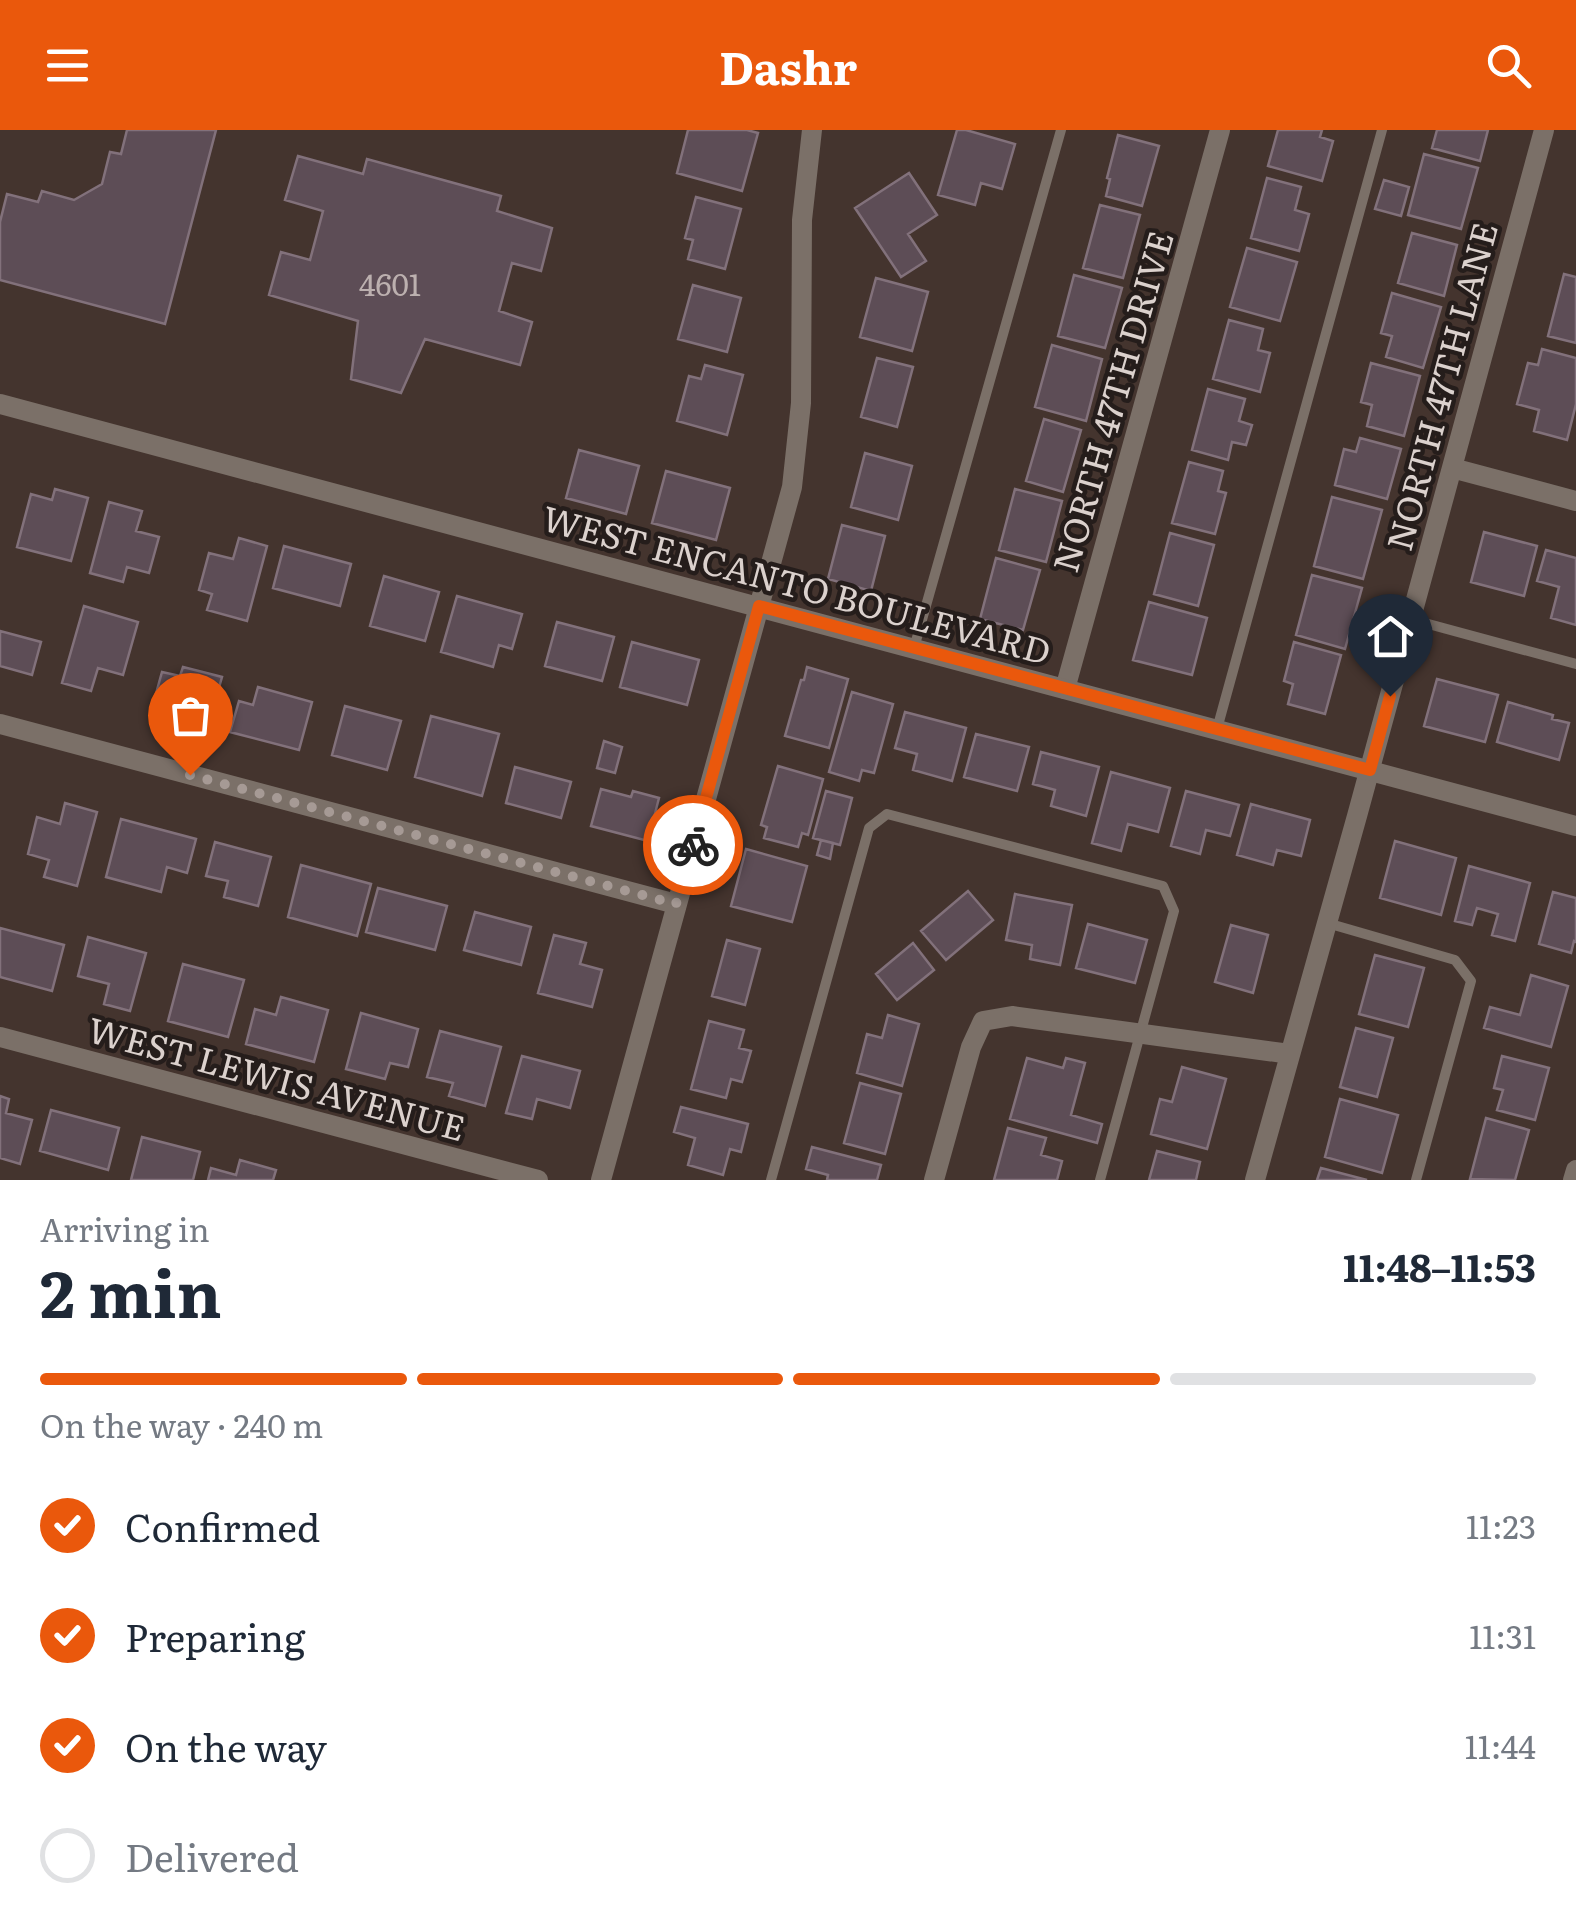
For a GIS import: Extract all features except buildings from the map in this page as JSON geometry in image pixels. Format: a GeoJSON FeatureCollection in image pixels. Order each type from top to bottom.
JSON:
{"type":"FeatureCollection","features":[{"type":"Feature","properties":{"kind":"street"},"geometry":{"type":"LineString","coordinates":[[601,1180],[792,487],[801,404],[802,220],[812,130]]}},
{"type":"Feature","properties":{"kind":"street","name":"NORTH 47TH DRIVE"},"geometry":{"type":"LineString","coordinates":[[1065,688],[1220,130]]}},
{"type":"Feature","properties":{"kind":"street","name":"NORTH 47TH LANE"},"geometry":{"type":"LineString","coordinates":[[1254,1180],[1544,130]]}},
{"type":"Feature","properties":{"kind":"street","name":"WEST ENCANTO BOULEVARD"},"geometry":{"type":"LineString","coordinates":[[0,404],[1576,826]]}},
{"type":"Feature","properties":{"kind":"street"},"geometry":{"type":"LineString","coordinates":[[1452,468],[1576,501]]}},
{"type":"Feature","properties":{"kind":"street"},"geometry":{"type":"LineString","coordinates":[[0,724],[676,904]]}},
{"type":"Feature","properties":{"kind":"street"},"geometry":{"type":"LineString","coordinates":[[934,1180],[970,1047],[983,1021],[1012,1016],[1290,1054]]}},
{"type":"Feature","properties":{"kind":"street","name":"WEST LEWIS AVENUE"},"geometry":{"type":"LineString","coordinates":[[0,1037],[538,1180]]}},
{"type":"Feature","properties":{"kind":"street"},"geometry":{"type":"LineString","coordinates":[[1573,1180],[1576,1170]]}},
{"type":"Feature","properties":{"kind":"lane"},"geometry":{"type":"LineString","coordinates":[[914,648],[1061,130]]}},
{"type":"Feature","properties":{"kind":"lane"},"geometry":{"type":"LineString","coordinates":[[1216,729],[1382,130]]}},
{"type":"Feature","properties":{"kind":"lane"},"geometry":{"type":"LineString","coordinates":[[1410,619],[1576,664]]}},
{"type":"Feature","properties":{"kind":"lane"},"geometry":{"type":"LineString","coordinates":[[772,1180],[870,828],[886,814],[1163,886],[1174,910],[1100,1180]]}},
{"type":"Feature","properties":{"kind":"lane"},"geometry":{"type":"LineString","coordinates":[[1327,923],[1454,960],[1471,981],[1416,1180]]}},
{"type":"Feature","properties":{"kind":"way so far"},"geometry":{"type":"LineString","coordinates":[[190,775],[676,904],[693,845]]}},
{"type":"Feature","properties":{"kind":"route"},"geometry":{"type":"LineString","coordinates":[[693,845],[759,606],[1370,770],[1390,696]]}}]}
